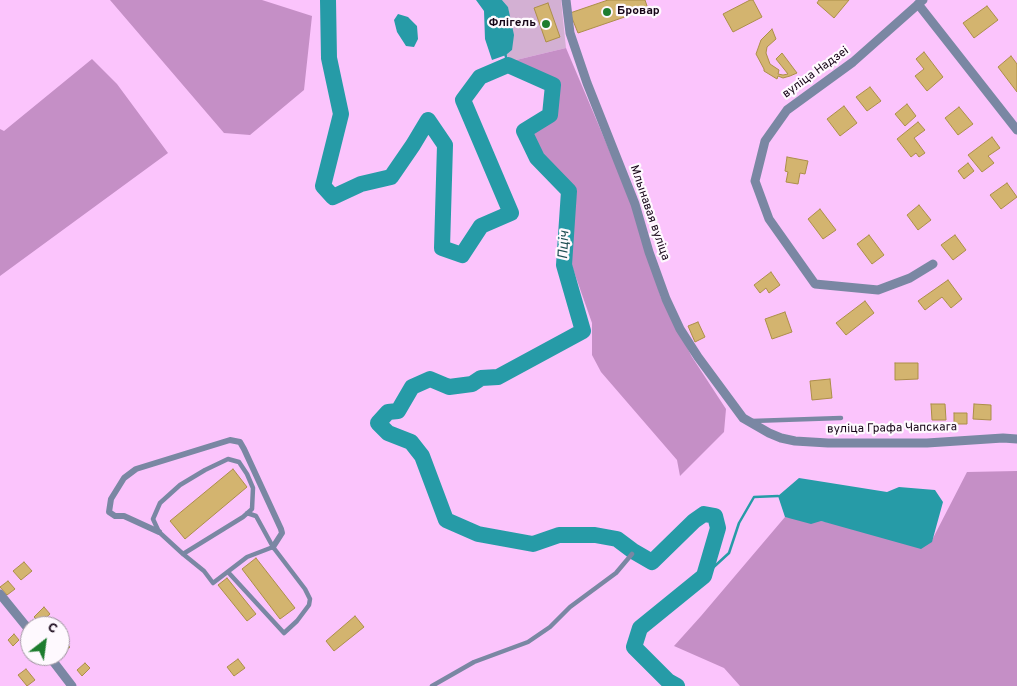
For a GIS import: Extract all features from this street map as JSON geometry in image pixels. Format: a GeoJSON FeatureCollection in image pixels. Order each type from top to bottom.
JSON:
{"type":"FeatureCollection","features":[{"type":"Feature","properties":{"kind":"street","name":"Млынавая вуліца"},"geometry":{"type":"LineString","coordinates":[[566,0],[570,33],[587,83],[635,204],[649,252],[666,299],[680,329],[698,357],[746,420]]}},
{"type":"Feature","properties":{"kind":"street"},"geometry":{"type":"LineString","coordinates":[[921,2],[1017,130]]}},
{"type":"Feature","properties":{"kind":"street","name":"вуліца Надзеі"},"geometry":{"type":"LineString","coordinates":[[921,2],[853,62],[787,110],[765,141],[755,182],[769,219],[815,284],[878,290],[910,278],[933,264]]}},
{"type":"Feature","properties":{"kind":"street","name":"вуліца Графа Чапскага"},"geometry":{"type":"LineString","coordinates":[[746,420],[782,438],[828,443],[918,443],[1017,438]]}},
{"type":"Feature","properties":{"kind":"street"},"geometry":{"type":"LineString","coordinates":[[158,532],[124,516],[115,516],[109,512],[111,499],[124,478],[136,469],[230,440],[240,442],[282,529],[282,533],[273,547]]}},
{"type":"Feature","properties":{"kind":"street"},"geometry":{"type":"LineString","coordinates":[[0,594],[20,619]]}},
{"type":"Feature","properties":{"kind":"street"},"geometry":{"type":"LineString","coordinates":[[57,666],[72,686]]}},
{"type":"Feature","properties":{"kind":"lane"},"geometry":{"type":"LineString","coordinates":[[746,420],[792,421],[841,418]]}},
{"type":"Feature","properties":{"kind":"lane"},"geometry":{"type":"LineString","coordinates":[[184,554],[252,509],[253,488],[247,474],[239,462],[228,459],[180,485],[160,503],[154,519],[158,532],[204,571],[213,583],[247,557],[273,547]]}},
{"type":"Feature","properties":{"kind":"lane"},"geometry":{"type":"LineString","coordinates":[[228,572],[284,633],[306,611],[310,599],[305,590],[273,547],[256,516],[247,513]]}},
{"type":"Feature","properties":{"kind":"lane"},"geometry":{"type":"LineString","coordinates":[[432,686],[474,662],[528,642],[550,627],[570,607],[616,573],[632,554]]}},
{"type":"Feature","properties":{"kind":"shaded area"},"geometry":{"type":"Polygon","coordinates":[[[110,0],[262,0],[312,16],[304,90],[250,135],[224,133],[110,0]]]}},
{"type":"Feature","properties":{"kind":"shaded area"},"geometry":{"type":"Polygon","coordinates":[[[476,0],[502,0],[508,7],[514,35],[512,50],[506,55],[492,60],[485,39],[484,11],[476,0]]]}},
{"type":"Feature","properties":{"kind":"shaded area"},"geometry":{"type":"Polygon","coordinates":[[[502,0],[561,0],[566,48],[512,61],[506,55],[512,50],[508,7],[502,0]]]}},
{"type":"Feature","properties":{"kind":"shaded area"},"geometry":{"type":"Polygon","coordinates":[[[398,14],[408,17],[417,26],[418,39],[414,47],[406,46],[397,32],[394,20],[398,14]]]}},
{"type":"Feature","properties":{"kind":"shaded area"},"geometry":{"type":"Polygon","coordinates":[[[566,48],[632,204],[661,298],[692,357],[726,409],[724,432],[680,476],[677,460],[601,372],[592,355],[592,323],[572,266],[571,190],[539,157],[528,132],[552,118],[554,84],[512,64],[512,61],[566,48]]]}},
{"type":"Feature","properties":{"kind":"shaded area"},"geometry":{"type":"Polygon","coordinates":[[[92,59],[117,84],[168,153],[0,276],[0,129],[4,131],[92,59]]]}},
{"type":"Feature","properties":{"kind":"shaded area"},"geometry":{"type":"Polygon","coordinates":[[[1017,471],[1017,686],[740,686],[724,668],[674,646],[785,517],[821,521],[931,542],[967,472],[1017,471]]]}},
{"type":"Feature","properties":{"kind":"shaded area"},"geometry":{"type":"Polygon","coordinates":[[[799,478],[887,492],[899,487],[935,490],[943,502],[932,542],[921,549],[821,521],[811,524],[785,517],[778,496],[799,478]]]}},
{"type":"Feature","properties":{"kind":"building"},"geometry":{"type":"Polygon","coordinates":[[[608,0],[645,0],[648,9],[578,33],[570,13],[608,0]]]}},
{"type":"Feature","properties":{"kind":"building"},"geometry":{"type":"Polygon","coordinates":[[[753,0],[762,17],[733,32],[723,14],[753,0]]]}},
{"type":"Feature","properties":{"kind":"building"},"geometry":{"type":"Polygon","coordinates":[[[819,0],[849,0],[834,18],[817,3],[819,0]]]}},
{"type":"Feature","properties":{"kind":"building"},"geometry":{"type":"Polygon","coordinates":[[[548,3],[560,37],[546,42],[534,8],[548,3]]]}},
{"type":"Feature","properties":{"kind":"building"},"geometry":{"type":"Polygon","coordinates":[[[987,6],[998,20],[974,38],[963,23],[987,6]]]}},
{"type":"Feature","properties":{"kind":"building"},"geometry":{"type":"Polygon","coordinates":[[[772,29],[776,39],[767,47],[766,53],[770,64],[779,70],[778,74],[788,74],[776,59],[782,53],[797,73],[783,78],[778,76],[777,79],[764,71],[756,54],[761,40],[772,29]]]}},
{"type":"Feature","properties":{"kind":"building"},"geometry":{"type":"Polygon","coordinates":[[[924,52],[943,77],[927,91],[915,76],[924,69],[916,59],[924,52]]]}},
{"type":"Feature","properties":{"kind":"building"},"geometry":{"type":"Polygon","coordinates":[[[1011,56],[1017,64],[1017,92],[998,67],[1011,56]]]}},
{"type":"Feature","properties":{"kind":"building"},"geometry":{"type":"Polygon","coordinates":[[[870,87],[881,101],[867,111],[856,97],[870,87]]]}},
{"type":"Feature","properties":{"kind":"building"},"geometry":{"type":"Polygon","coordinates":[[[907,104],[916,116],[905,126],[895,114],[907,104]]]}},
{"type":"Feature","properties":{"kind":"building"},"geometry":{"type":"Polygon","coordinates":[[[844,106],[857,123],[840,136],[827,119],[844,106]]]}},
{"type":"Feature","properties":{"kind":"building"},"geometry":{"type":"Polygon","coordinates":[[[959,107],[973,124],[958,135],[945,118],[959,107]]]}},
{"type":"Feature","properties":{"kind":"building"},"geometry":{"type":"Polygon","coordinates":[[[918,122],[925,130],[914,138],[925,153],[919,157],[916,153],[911,157],[897,139],[918,122]]]}},
{"type":"Feature","properties":{"kind":"building"},"geometry":{"type":"Polygon","coordinates":[[[992,137],[1000,148],[988,156],[994,163],[982,172],[968,155],[992,137]]]}},
{"type":"Feature","properties":{"kind":"building"},"geometry":{"type":"Polygon","coordinates":[[[787,157],[808,161],[805,174],[800,173],[798,184],[786,182],[788,172],[785,171],[787,157]]]}},
{"type":"Feature","properties":{"kind":"building"},"geometry":{"type":"Polygon","coordinates":[[[968,163],[974,171],[964,179],[958,171],[968,163]]]}},
{"type":"Feature","properties":{"kind":"building"},"geometry":{"type":"Polygon","coordinates":[[[1007,183],[1017,197],[1001,209],[990,195],[1007,183]]]}},
{"type":"Feature","properties":{"kind":"building"},"geometry":{"type":"Polygon","coordinates":[[[919,205],[931,220],[918,230],[907,215],[919,205]]]}},
{"type":"Feature","properties":{"kind":"building"},"geometry":{"type":"Polygon","coordinates":[[[820,209],[836,230],[823,239],[808,219],[820,209]]]}},
{"type":"Feature","properties":{"kind":"building"},"geometry":{"type":"Polygon","coordinates":[[[869,235],[884,255],[872,264],[857,244],[869,235]]]}},
{"type":"Feature","properties":{"kind":"building"},"geometry":{"type":"Polygon","coordinates":[[[955,235],[966,250],[953,260],[941,245],[955,235]]]}},
{"type":"Feature","properties":{"kind":"building"},"geometry":{"type":"Polygon","coordinates":[[[771,272],[780,285],[769,293],[766,288],[760,293],[754,285],[771,272]]]}},
{"type":"Feature","properties":{"kind":"building"},"geometry":{"type":"Polygon","coordinates":[[[948,280],[962,299],[951,308],[942,297],[925,310],[918,301],[948,280]]]}},
{"type":"Feature","properties":{"kind":"building"},"geometry":{"type":"Polygon","coordinates":[[[865,301],[874,313],[846,335],[836,323],[865,301]]]}},
{"type":"Feature","properties":{"kind":"building"},"geometry":{"type":"Polygon","coordinates":[[[785,312],[792,332],[772,339],[765,319],[785,312]]]}},
{"type":"Feature","properties":{"kind":"building"},"geometry":{"type":"Polygon","coordinates":[[[698,322],[705,337],[695,342],[688,326],[698,322]]]}},
{"type":"Feature","properties":{"kind":"building"},"geometry":{"type":"Polygon","coordinates":[[[895,363],[918,363],[918,379],[895,380],[895,363]]]}},
{"type":"Feature","properties":{"kind":"building"},"geometry":{"type":"Polygon","coordinates":[[[830,379],[832,398],[812,400],[810,381],[830,379]]]}},
{"type":"Feature","properties":{"kind":"building"},"geometry":{"type":"Polygon","coordinates":[[[931,404],[945,404],[946,420],[932,420],[931,404]]]}},
{"type":"Feature","properties":{"kind":"building"},"geometry":{"type":"Polygon","coordinates":[[[974,404],[991,405],[991,420],[973,419],[974,404]]]}},
{"type":"Feature","properties":{"kind":"building"},"geometry":{"type":"Polygon","coordinates":[[[954,413],[967,413],[967,424],[954,424],[954,413]]]}},
{"type":"Feature","properties":{"kind":"building"},"geometry":{"type":"Polygon","coordinates":[[[233,469],[247,487],[185,539],[170,521],[233,469]]]}},
{"type":"Feature","properties":{"kind":"building"},"geometry":{"type":"Polygon","coordinates":[[[256,558],[295,608],[280,619],[242,569],[256,558]]]}},
{"type":"Feature","properties":{"kind":"building"},"geometry":{"type":"Polygon","coordinates":[[[24,562],[32,571],[21,580],[13,571],[24,562]]]}},
{"type":"Feature","properties":{"kind":"building"},"geometry":{"type":"Polygon","coordinates":[[[227,578],[256,614],[247,621],[218,585],[227,578]]]}},
{"type":"Feature","properties":{"kind":"building"},"geometry":{"type":"Polygon","coordinates":[[[8,581],[15,589],[7,595],[0,587],[8,581]]]}},
{"type":"Feature","properties":{"kind":"building"},"geometry":{"type":"Polygon","coordinates":[[[44,607],[50,614],[48,616],[35,616],[44,607]]]}},
{"type":"Feature","properties":{"kind":"building"},"geometry":{"type":"Polygon","coordinates":[[[355,616],[364,627],[334,651],[326,641],[355,616]]]}},
{"type":"Feature","properties":{"kind":"building"},"geometry":{"type":"Polygon","coordinates":[[[14,634],[19,640],[13,646],[8,640],[14,634]]]}},
{"type":"Feature","properties":{"kind":"building"},"geometry":{"type":"Polygon","coordinates":[[[238,659],[245,668],[234,676],[227,667],[238,659]]]}},
{"type":"Feature","properties":{"kind":"building"},"geometry":{"type":"Polygon","coordinates":[[[85,663],[90,668],[82,676],[77,670],[85,663]]]}},
{"type":"Feature","properties":{"kind":"building"},"geometry":{"type":"Polygon","coordinates":[[[26,669],[35,680],[27,686],[18,675],[26,669]]]}},
{"type":"Feature","properties":{"kind":"waterway","name":"Пціч"},"geometry":{"type":"LineString","coordinates":[[328,0],[329,58],[341,114],[323,186],[333,197],[361,184],[391,177],[428,120],[445,145],[442,248],[462,255],[481,226],[511,213],[463,100],[480,77],[508,65],[553,85],[550,115],[524,131],[537,158],[569,191],[564,265],[583,331],[498,377],[481,378],[472,384],[449,387],[430,379],[412,387],[398,411],[388,412],[378,423],[388,433],[411,442],[422,456],[446,520],[478,534],[533,544],[559,535],[595,535],[617,539],[652,562],[694,521],[704,514],[715,516],[718,528],[704,576],[640,628],[634,647],[668,681],[677,686]]}},
{"type":"Feature","properties":{"kind":"waterway"},"geometry":{"type":"LineString","coordinates":[[505,53],[508,65]]}},
{"type":"Feature","properties":{"kind":"waterway"},"geometry":{"type":"LineString","coordinates":[[704,576],[729,553],[739,523],[754,497],[778,496]]}},
{"type":"Feature","properties":{"kind":"place","name":"Бровар"},"geometry":{"type":"Point","coordinates":[607,12]}},
{"type":"Feature","properties":{"kind":"place","name":"Флігель"},"geometry":{"type":"Point","coordinates":[546,24]}}]}
